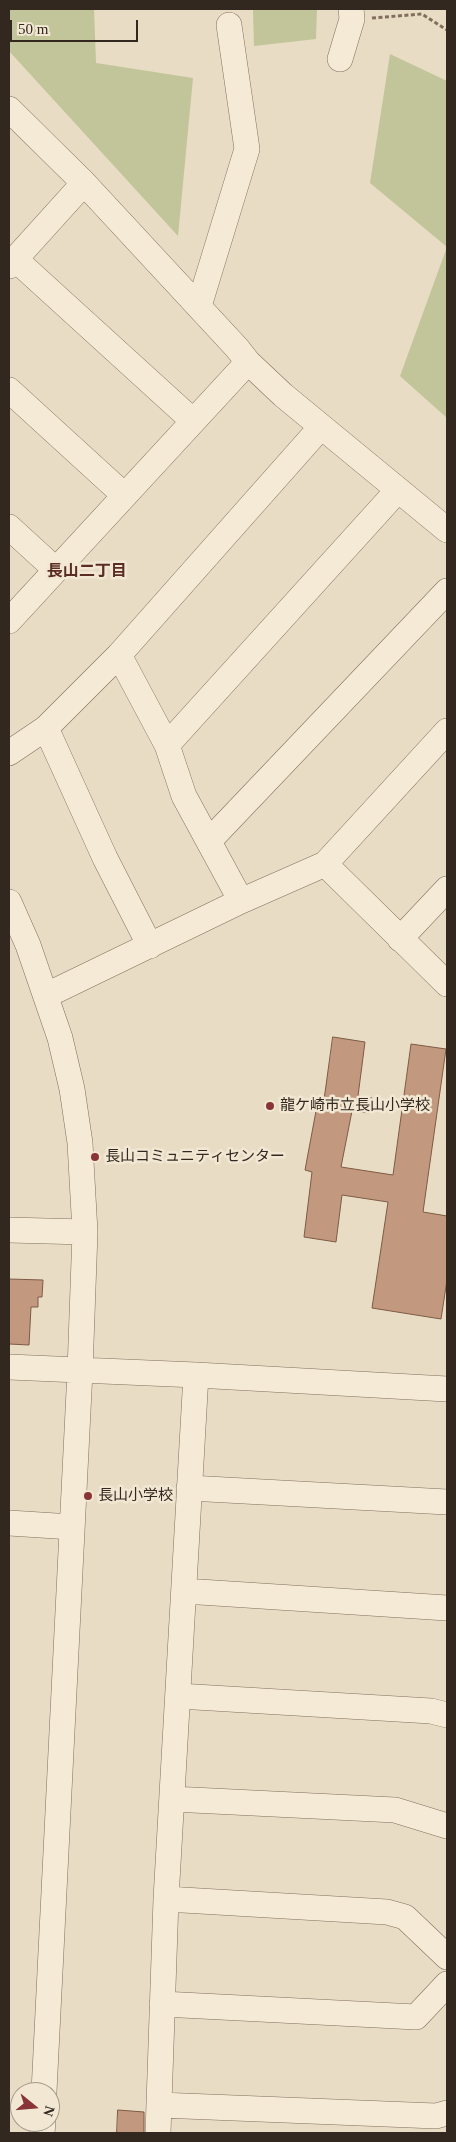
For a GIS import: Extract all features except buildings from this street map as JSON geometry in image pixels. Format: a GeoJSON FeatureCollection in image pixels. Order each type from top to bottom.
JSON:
{"type":"FeatureCollection","features":[{"type":"Feature","properties":{"kind":"street"},"geometry":{"type":"LineString","coordinates":[[340,59],[352,14]]}},
{"type":"Feature","properties":{"kind":"street"},"geometry":{"type":"LineString","coordinates":[[198,306],[247,149],[229,25]]}},
{"type":"Feature","properties":{"kind":"street"},"geometry":{"type":"LineString","coordinates":[[9,110],[84,183],[248,362],[321,427],[447,530]]}},
{"type":"Feature","properties":{"kind":"street"},"geometry":{"type":"LineString","coordinates":[[84,183],[12,262],[193,422]]}},
{"type":"Feature","properties":{"kind":"street"},"geometry":{"type":"LineString","coordinates":[[9,621],[248,362]]}},
{"type":"Feature","properties":{"kind":"street"},"geometry":{"type":"LineString","coordinates":[[9,390],[124,495]]}},
{"type":"Feature","properties":{"kind":"street"},"geometry":{"type":"LineString","coordinates":[[9,753],[46,728],[119,655],[321,427]]}},
{"type":"Feature","properties":{"kind":"street"},"geometry":{"type":"LineString","coordinates":[[167,745],[398,490]]}},
{"type":"Feature","properties":{"kind":"street"},"geometry":{"type":"LineString","coordinates":[[9,527],[56,570]]}},
{"type":"Feature","properties":{"kind":"street"},"geometry":{"type":"LineString","coordinates":[[209,841],[447,591]]}},
{"type":"Feature","properties":{"kind":"street"},"geometry":{"type":"LineString","coordinates":[[119,655],[167,745],[184,796],[241,902]]}},
{"type":"Feature","properties":{"kind":"street"},"geometry":{"type":"LineString","coordinates":[[46,728],[105,858],[150,946]]}},
{"type":"Feature","properties":{"kind":"street"},"geometry":{"type":"LineString","coordinates":[[47,995],[325,864],[447,731]]}},
{"type":"Feature","properties":{"kind":"street"},"geometry":{"type":"LineString","coordinates":[[325,864],[447,984]]}},
{"type":"Feature","properties":{"kind":"street"},"geometry":{"type":"LineString","coordinates":[[400,939],[447,889]]}},
{"type":"Feature","properties":{"kind":"street"},"geometry":{"type":"LineString","coordinates":[[9,902],[47,995],[60,1038],[72,1089],[80,1143],[85,1232],[80,1371],[44,2082]]}},
{"type":"Feature","properties":{"kind":"street"},"geometry":{"type":"LineString","coordinates":[[9,1230],[85,1232]]}},
{"type":"Feature","properties":{"kind":"street"},"geometry":{"type":"LineString","coordinates":[[9,1367],[447,1389]]}},
{"type":"Feature","properties":{"kind":"street"},"geometry":{"type":"LineString","coordinates":[[158,2133],[166,1898],[196,1375]]}},
{"type":"Feature","properties":{"kind":"street"},"geometry":{"type":"LineString","coordinates":[[190,1488],[447,1502]]}},
{"type":"Feature","properties":{"kind":"street"},"geometry":{"type":"LineString","coordinates":[[9,1523],[72,1527]]}},
{"type":"Feature","properties":{"kind":"street"},"geometry":{"type":"LineString","coordinates":[[184,1591],[447,1608]]}},
{"type":"Feature","properties":{"kind":"street"},"geometry":{"type":"LineString","coordinates":[[178,1696],[431,1711],[447,1715]]}},
{"type":"Feature","properties":{"kind":"street"},"geometry":{"type":"LineString","coordinates":[[172,1799],[395,1810],[447,1826]]}},
{"type":"Feature","properties":{"kind":"street"},"geometry":{"type":"LineString","coordinates":[[166,1898],[387,1912],[405,1917],[447,1957]]}},
{"type":"Feature","properties":{"kind":"street"},"geometry":{"type":"LineString","coordinates":[[162,2004],[416,2017],[447,1984]]}},
{"type":"Feature","properties":{"kind":"street"},"geometry":{"type":"LineString","coordinates":[[159,2105],[436,2116],[447,2113]]}},
{"type":"Feature","properties":{"kind":"path"},"geometry":{"type":"LineString","coordinates":[[352,14],[422,14],[447,30]]}},
{"type":"Feature","properties":{"kind":"green space"},"geometry":{"type":"Polygon","coordinates":[[[9,9],[94,9],[96,63],[193,78],[178,236],[9,51],[9,9]]]}},
{"type":"Feature","properties":{"kind":"green space"},"geometry":{"type":"Polygon","coordinates":[[[253,9],[317,9],[316,39],[254,46],[253,9]]]}},
{"type":"Feature","properties":{"kind":"green space"},"geometry":{"type":"Polygon","coordinates":[[[390,54],[447,81],[447,247],[370,183],[390,54]]]}},
{"type":"Feature","properties":{"kind":"green space"},"geometry":{"type":"Polygon","coordinates":[[[447,247],[447,418],[400,376],[447,247]]]}},
{"type":"Feature","properties":{"kind":"place","name":"龍ケ崎市立長山小学校"},"geometry":{"type":"Point","coordinates":[270,1106]}},
{"type":"Feature","properties":{"kind":"place","name":"長山コミュニティセンター"},"geometry":{"type":"Point","coordinates":[95,1157]}},
{"type":"Feature","properties":{"kind":"place","name":"長山小学校"},"geometry":{"type":"Point","coordinates":[88,1496]}},
{"type":"Feature","properties":{"kind":"district","name":"長山二丁目"},"geometry":{"type":"Point","coordinates":[87,572]}}]}
